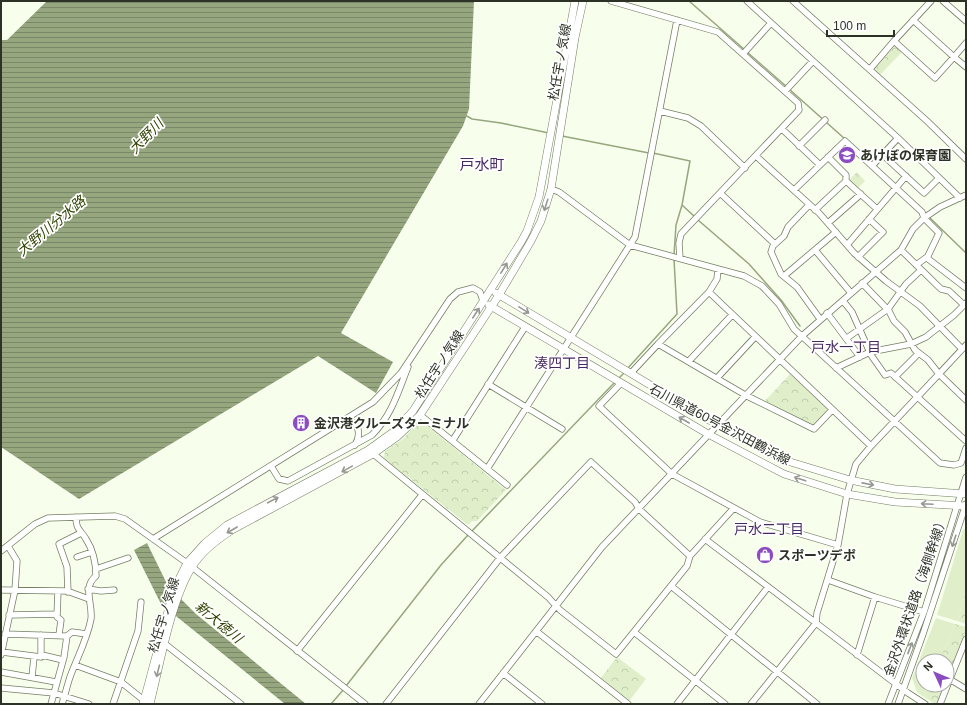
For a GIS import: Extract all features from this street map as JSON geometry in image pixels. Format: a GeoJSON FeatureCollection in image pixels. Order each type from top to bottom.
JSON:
{"type":"FeatureCollection","features":[{"type":"Feature","properties":{"kind":"main road","name":"松任宇ノ気線"},"geometry":{"type":"LineString","coordinates":[[148,703],[168,618],[177,592],[190,565],[205,543],[227,525],[397,437],[420,415],[499,295],[531,241],[540,221],[551,189],[558,139],[556,130],[575,1]]}},
{"type":"Feature","properties":{"kind":"main road","name":"松任宇ノ気線"},"geometry":{"type":"LineString","coordinates":[[370,452],[393,432],[413,411],[527,231],[535,210],[551,137],[556,130],[583,1]]}},
{"type":"Feature","properties":{"kind":"main road","name":"石川県道60号金沢田鶴浜線"},"geometry":{"type":"LineString","coordinates":[[491,290],[717,425],[787,461],[850,480],[895,489],[964,494]]}},
{"type":"Feature","properties":{"kind":"main road","name":"石川県道60号金沢田鶴浜線"},"geometry":{"type":"LineString","coordinates":[[484,301],[525,327],[708,434],[784,474],[847,494],[895,502],[964,505]]}},
{"type":"Feature","properties":{"kind":"main road","name":"松任宇ノ気線"},"geometry":{"type":"LineString","coordinates":[[148,703],[165,644],[168,618]]}},
{"type":"Feature","properties":{"kind":"street"},"geometry":{"type":"LineString","coordinates":[[611,1],[718,32],[745,52],[787,89],[798,103],[799,110],[681,234],[679,243],[680,258]]}},
{"type":"Feature","properties":{"kind":"street"},"geometry":{"type":"LineString","coordinates":[[479,704],[602,547],[708,434],[747,396],[802,336],[901,250],[913,230],[924,218],[940,207],[963,198],[939,178],[898,138],[747,1]]}},
{"type":"Feature","properties":{"kind":"street"},"geometry":{"type":"LineString","coordinates":[[793,1],[870,68],[966,159]]}},
{"type":"Feature","properties":{"kind":"street"},"geometry":{"type":"LineString","coordinates":[[870,68],[930,1]]}},
{"type":"Feature","properties":{"kind":"street"},"geometry":{"type":"LineString","coordinates":[[943,1],[966,22]]}},
{"type":"Feature","properties":{"kind":"street"},"geometry":{"type":"LineString","coordinates":[[487,469],[634,237],[677,20]]}},
{"type":"Feature","properties":{"kind":"street"},"geometry":{"type":"LineString","coordinates":[[914,20],[954,57],[966,66]]}},
{"type":"Feature","properties":{"kind":"street"},"geometry":{"type":"LineString","coordinates":[[745,52],[771,23]]}},
{"type":"Feature","properties":{"kind":"street"},"geometry":{"type":"LineString","coordinates":[[894,41],[934,78],[966,43]]}},
{"type":"Feature","properties":{"kind":"street"},"geometry":{"type":"LineString","coordinates":[[787,89],[813,60]]}},
{"type":"Feature","properties":{"kind":"street"},"geometry":{"type":"LineString","coordinates":[[660,111],[688,118],[701,126],[745,168]]}},
{"type":"Feature","properties":{"kind":"street"},"geometry":{"type":"LineString","coordinates":[[799,146],[825,120]]}},
{"type":"Feature","properties":{"kind":"street"},"geometry":{"type":"LineString","coordinates":[[782,129],[820,165]]}},
{"type":"Feature","properties":{"kind":"street"},"geometry":{"type":"LineString","coordinates":[[872,166],[898,138]]}},
{"type":"Feature","properties":{"kind":"street"},"geometry":{"type":"LineString","coordinates":[[794,190],[845,141],[922,212],[924,218],[939,233],[927,257],[916,265]]}},
{"type":"Feature","properties":{"kind":"street"},"geometry":{"type":"LineString","coordinates":[[883,154],[924,193],[939,178]]}},
{"type":"Feature","properties":{"kind":"street"},"geometry":{"type":"LineString","coordinates":[[751,704],[816,623],[817,612],[838,545],[850,480],[856,464],[894,421],[964,347],[939,327],[920,306],[875,273],[858,257],[810,205],[756,156]]}},
{"type":"Feature","properties":{"kind":"street"},"geometry":{"type":"LineString","coordinates":[[815,210],[846,181],[846,175],[828,157]]}},
{"type":"Feature","properties":{"kind":"street"},"geometry":{"type":"LineString","coordinates":[[847,245],[906,176]]}},
{"type":"Feature","properties":{"kind":"street"},"geometry":{"type":"LineString","coordinates":[[846,181],[877,209]]}},
{"type":"Feature","properties":{"kind":"street"},"geometry":{"type":"LineString","coordinates":[[551,189],[559,192],[630,245],[744,276],[762,286],[779,304],[794,329],[940,463],[954,465],[961,464],[966,448]]}},
{"type":"Feature","properties":{"kind":"street"},"geometry":{"type":"LineString","coordinates":[[720,193],[775,244]]}},
{"type":"Feature","properties":{"kind":"street"},"geometry":{"type":"LineString","coordinates":[[828,223],[861,194]]}},
{"type":"Feature","properties":{"kind":"street"},"geometry":{"type":"LineString","coordinates":[[810,205],[788,227],[784,236],[775,244],[771,252],[781,274],[797,287],[820,319]]}},
{"type":"Feature","properties":{"kind":"street"},"geometry":{"type":"LineString","coordinates":[[858,257],[883,232],[869,219]]}},
{"type":"Feature","properties":{"kind":"street"},"geometry":{"type":"LineString","coordinates":[[784,276],[836,232]]}},
{"type":"Feature","properties":{"kind":"street"},"geometry":{"type":"LineString","coordinates":[[814,250],[851,293]]}},
{"type":"Feature","properties":{"kind":"street"},"geometry":{"type":"LineString","coordinates":[[836,368],[870,352],[911,344],[926,338],[965,304],[947,290],[941,288],[901,250]]}},
{"type":"Feature","properties":{"kind":"street"},"geometry":{"type":"LineString","coordinates":[[927,257],[966,288]]}},
{"type":"Feature","properties":{"kind":"street"},"geometry":{"type":"LineString","coordinates":[[631,373],[709,292],[717,279],[718,269]]}},
{"type":"Feature","properties":{"kind":"street"},"geometry":{"type":"LineString","coordinates":[[847,338],[888,309],[900,292],[921,270]]}},
{"type":"Feature","properties":{"kind":"street"},"geometry":{"type":"LineString","coordinates":[[947,290],[957,282]]}},
{"type":"Feature","properties":{"kind":"street"},"geometry":{"type":"LineString","coordinates":[[862,283],[888,309],[894,321],[904,332],[911,344],[966,400]]}},
{"type":"Feature","properties":{"kind":"street"},"geometry":{"type":"LineString","coordinates":[[153,539],[364,408],[385,391],[411,359],[450,299],[458,292],[473,288],[480,292],[484,301]]}},
{"type":"Feature","properties":{"kind":"street"},"geometry":{"type":"LineString","coordinates":[[480,292],[491,290]]}},
{"type":"Feature","properties":{"kind":"street"},"geometry":{"type":"LineString","coordinates":[[709,292],[871,446]]}},
{"type":"Feature","properties":{"kind":"street"},"geometry":{"type":"LineString","coordinates":[[843,301],[852,312],[870,352],[886,375],[891,373],[966,441]]}},
{"type":"Feature","properties":{"kind":"street"},"geometry":{"type":"LineString","coordinates":[[827,313],[860,357]]}},
{"type":"Feature","properties":{"kind":"street"},"geometry":{"type":"LineString","coordinates":[[689,361],[732,315]]}},
{"type":"Feature","properties":{"kind":"street"},"geometry":{"type":"LineString","coordinates":[[453,440],[525,327]]}},
{"type":"Feature","properties":{"kind":"street"},"geometry":{"type":"LineString","coordinates":[[717,378],[755,337]]}},
{"type":"Feature","properties":{"kind":"street"},"geometry":{"type":"LineString","coordinates":[[658,344],[747,396],[814,430],[832,410]]}},
{"type":"Feature","properties":{"kind":"street"},"geometry":{"type":"LineString","coordinates":[[895,377],[919,353]]}},
{"type":"Feature","properties":{"kind":"street"},"geometry":{"type":"LineString","coordinates":[[271,466],[279,479],[288,481],[354,447],[372,435],[389,415],[411,359]]}},
{"type":"Feature","properties":{"kind":"street"},"geometry":{"type":"LineString","coordinates":[[621,383],[599,406],[672,474],[733,509],[760,522],[838,545]]}},
{"type":"Feature","properties":{"kind":"street"},"geometry":{"type":"LineString","coordinates":[[488,384],[562,429]]}},
{"type":"Feature","properties":{"kind":"street"},"geometry":{"type":"LineString","coordinates":[[420,415],[453,440],[506,485]]}},
{"type":"Feature","properties":{"kind":"street"},"geometry":{"type":"LineString","coordinates":[[342,422],[349,421],[355,424],[359,429],[359,437],[354,447]]}},
{"type":"Feature","properties":{"kind":"street"},"geometry":{"type":"LineString","coordinates":[[370,452],[557,605],[560,610],[616,654],[687,566],[690,556],[733,509]]}},
{"type":"Feature","properties":{"kind":"street"},"geometry":{"type":"LineString","coordinates":[[386,704],[500,558],[591,462],[635,502],[639,509],[690,556]]}},
{"type":"Feature","properties":{"kind":"street","name":"金沢外環状道路（海側幹線）"},"geometry":{"type":"LineString","coordinates":[[898,704],[902,689],[923,634],[964,505],[966,477]]}},
{"type":"Feature","properties":{"kind":"street"},"geometry":{"type":"LineString","coordinates":[[297,651],[422,495]]}},
{"type":"Feature","properties":{"kind":"street","name":"金沢外環状道路（海側幹線）"},"geometry":{"type":"LineString","coordinates":[[888,704],[964,505]]}},
{"type":"Feature","properties":{"kind":"street"},"geometry":{"type":"LineString","coordinates":[[1,551],[42,520],[48,518],[115,516],[125,519],[190,565],[365,704]]}},
{"type":"Feature","properties":{"kind":"street"},"geometry":{"type":"LineString","coordinates":[[62,704],[87,634],[91,618],[88,589],[91,580],[96,576],[92,552],[76,527],[76,517]]}},
{"type":"Feature","properties":{"kind":"street"},"geometry":{"type":"LineString","coordinates":[[68,592],[67,567],[59,544],[81,533]]}},
{"type":"Feature","properties":{"kind":"street"},"geometry":{"type":"LineString","coordinates":[[705,539],[902,689],[925,704]]}},
{"type":"Feature","properties":{"kind":"street"},"geometry":{"type":"LineString","coordinates":[[8,546],[17,560],[15,590],[1,654],[34,657],[42,656],[63,660]]}},
{"type":"Feature","properties":{"kind":"street"},"geometry":{"type":"LineString","coordinates":[[77,557],[92,552]]}},
{"type":"Feature","properties":{"kind":"street"},"geometry":{"type":"LineString","coordinates":[[96,569],[128,558]]}},
{"type":"Feature","properties":{"kind":"street"},"geometry":{"type":"LineString","coordinates":[[828,580],[875,598],[924,612]]}},
{"type":"Feature","properties":{"kind":"street"},"geometry":{"type":"LineString","coordinates":[[671,586],[816,704]]}},
{"type":"Feature","properties":{"kind":"street"},"geometry":{"type":"LineString","coordinates":[[677,704],[768,587]]}},
{"type":"Feature","properties":{"kind":"street"},"geometry":{"type":"LineString","coordinates":[[88,589],[101,591],[114,590]]}},
{"type":"Feature","properties":{"kind":"street"},"geometry":{"type":"LineString","coordinates":[[1,590],[68,592],[89,599]]}},
{"type":"Feature","properties":{"kind":"street"},"geometry":{"type":"LineString","coordinates":[[58,591],[57,614],[61,620],[59,635]]}},
{"type":"Feature","properties":{"kind":"street"},"geometry":{"type":"LineString","coordinates":[[857,655],[875,598]]}},
{"type":"Feature","properties":{"kind":"street"},"geometry":{"type":"LineString","coordinates":[[113,704],[138,631],[141,602]]}},
{"type":"Feature","properties":{"kind":"street"},"geometry":{"type":"LineString","coordinates":[[10,615],[57,614]]}},
{"type":"Feature","properties":{"kind":"street"},"geometry":{"type":"LineString","coordinates":[[536,631],[621,702],[628,704]]}},
{"type":"Feature","properties":{"kind":"street"},"geometry":{"type":"LineString","coordinates":[[51,704],[63,660],[67,636],[72,632],[87,634]]}},
{"type":"Feature","properties":{"kind":"street"},"geometry":{"type":"LineString","coordinates":[[634,632],[725,704]]}},
{"type":"Feature","properties":{"kind":"street"},"geometry":{"type":"LineString","coordinates":[[5,634],[67,636]]}},
{"type":"Feature","properties":{"kind":"street"},"geometry":{"type":"LineString","coordinates":[[41,635],[42,656]]}},
{"type":"Feature","properties":{"kind":"street"},"geometry":{"type":"LineString","coordinates":[[955,669],[966,639]]}},
{"type":"Feature","properties":{"kind":"street"},"geometry":{"type":"LineString","coordinates":[[165,644],[241,704]]}},
{"type":"Feature","properties":{"kind":"street"},"geometry":{"type":"LineString","coordinates":[[32,677],[34,657]]}},
{"type":"Feature","properties":{"kind":"street"},"geometry":{"type":"LineString","coordinates":[[75,665],[121,682],[148,703]]}},
{"type":"Feature","properties":{"kind":"street"},"geometry":{"type":"LineString","coordinates":[[1,672],[56,682]]}},
{"type":"Feature","properties":{"kind":"street"},"geometry":{"type":"LineString","coordinates":[[503,673],[542,704]]}},
{"type":"Feature","properties":{"kind":"street"},"geometry":{"type":"LineString","coordinates":[[955,683],[966,690]]}},
{"type":"Feature","properties":{"kind":"street"},"geometry":{"type":"LineString","coordinates":[[1,688],[54,692],[89,704]]}},
{"type":"Feature","properties":{"kind":"street"},"geometry":{"type":"LineString","coordinates":[[940,704],[945,693]]}},
{"type":"Feature","properties":{"kind":"green space"},"geometry":{"type":"Polygon","coordinates":[[[895,46],[902,52],[880,75],[874,69],[895,46]]]}},
{"type":"Feature","properties":{"kind":"green space"},"geometry":{"type":"Polygon","coordinates":[[[857,172],[865,181],[857,189],[848,181],[857,172]]]}},
{"type":"Feature","properties":{"kind":"green space"},"geometry":{"type":"Polygon","coordinates":[[[790,374],[828,409],[813,426],[764,402],[790,374]]]}},
{"type":"Feature","properties":{"kind":"green space"},"geometry":{"type":"Polygon","coordinates":[[[420,420],[506,490],[477,521],[472,521],[468,525],[384,458],[385,451],[403,439],[420,420]]]}},
{"type":"Feature","properties":{"kind":"green space"},"geometry":{"type":"Polygon","coordinates":[[[966,528],[966,591],[957,621],[937,615],[963,530],[966,528]]]}},
{"type":"Feature","properties":{"kind":"green space"},"geometry":{"type":"Polygon","coordinates":[[[966,591],[966,624],[957,621],[966,591]]]}},
{"type":"Feature","properties":{"kind":"green space"},"geometry":{"type":"Polygon","coordinates":[[[936,618],[955,624],[942,653],[922,653],[936,618]]]}},
{"type":"Feature","properties":{"kind":"green space"},"geometry":{"type":"Polygon","coordinates":[[[955,624],[966,627],[955,660],[955,653],[942,653],[955,624]]]}},
{"type":"Feature","properties":{"kind":"green space"},"geometry":{"type":"Polygon","coordinates":[[[617,657],[646,679],[629,701],[600,679],[617,657]]]}},
{"type":"Feature","properties":{"kind":"green space"},"geometry":{"type":"Polygon","coordinates":[[[915,670],[915,686],[912,678],[915,670]]]}},
{"type":"Feature","properties":{"kind":"green space"},"geometry":{"type":"Polygon","coordinates":[[[918,693],[926,693],[924,697],[918,693]]]}},
{"type":"Feature","properties":{"kind":"green space"},"geometry":{"type":"Polygon","coordinates":[[[926,693],[942,693],[938,702],[935,704],[924,697],[926,693]]]}},
{"type":"Feature","properties":{"kind":"water"},"geometry":{"type":"Polygon","coordinates":[[[47,1],[474,1],[469,109],[463,126],[341,333],[393,362],[376,393],[318,356],[79,499],[1,447],[1,40],[7,40],[47,1]]]}},
{"type":"Feature","properties":{"kind":"water"},"geometry":{"type":"Polygon","coordinates":[[[147,543],[168,586],[196,614],[306,704],[285,704],[161,604],[134,550],[147,543]]]}},
{"type":"Feature","properties":{"kind":"waterway"},"geometry":{"type":"LineString","coordinates":[[689,1],[745,50]]}},
{"type":"Feature","properties":{"kind":"waterway"},"geometry":{"type":"LineString","coordinates":[[747,52],[787,87]]}},
{"type":"Feature","properties":{"kind":"waterway"},"geometry":{"type":"LineString","coordinates":[[789,89],[845,139]]}},
{"type":"Feature","properties":{"kind":"waterway"},"geometry":{"type":"LineString","coordinates":[[465,115],[472,119],[501,123],[549,133]]}},
{"type":"Feature","properties":{"kind":"waterway"},"geometry":{"type":"LineString","coordinates":[[562,136],[649,153]]}},
{"type":"Feature","properties":{"kind":"waterway"},"geometry":{"type":"LineString","coordinates":[[653,153],[690,161],[682,205],[676,225],[674,255]]}},
{"type":"Feature","properties":{"kind":"waterway"},"geometry":{"type":"LineString","coordinates":[[682,205],[695,217]]}},
{"type":"Feature","properties":{"kind":"waterway"},"geometry":{"type":"LineString","coordinates":[[930,218],[966,253]]}},
{"type":"Feature","properties":{"kind":"waterway"},"geometry":{"type":"LineString","coordinates":[[698,220],[749,264],[781,300],[800,326]]}},
{"type":"Feature","properties":{"kind":"waterway"},"geometry":{"type":"LineString","coordinates":[[627,369],[677,314],[674,259]]}},
{"type":"Feature","properties":{"kind":"waterway"},"geometry":{"type":"LineString","coordinates":[[619,378],[625,372]]}},
{"type":"Feature","properties":{"kind":"waterway"},"geometry":{"type":"LineString","coordinates":[[471,532],[615,382]]}},
{"type":"Feature","properties":{"kind":"waterway"},"geometry":{"type":"LineString","coordinates":[[346,686],[441,565],[468,535]]}},
{"type":"Feature","properties":{"kind":"waterway"},"geometry":{"type":"LineString","coordinates":[[331,704],[344,689]]}},
{"type":"Feature","properties":{"kind":"place","name":"あけぼの保育園"},"geometry":{"type":"Point","coordinates":[847,155]}},
{"type":"Feature","properties":{"kind":"place","name":"金沢港クルーズターミナル"},"geometry":{"type":"Point","coordinates":[301,423]}},
{"type":"Feature","properties":{"kind":"place","name":"スポーツデポ"},"geometry":{"type":"Point","coordinates":[765,555]}},
{"type":"Feature","properties":{"kind":"district","name":"戸水町"},"geometry":{"type":"Point","coordinates":[482,165]}},
{"type":"Feature","properties":{"kind":"district","name":"戸水一丁目"},"geometry":{"type":"Point","coordinates":[846,347]}},
{"type":"Feature","properties":{"kind":"district","name":"湊四丁目"},"geometry":{"type":"Point","coordinates":[562,363]}},
{"type":"Feature","properties":{"kind":"district","name":"戸水二丁目"},"geometry":{"type":"Point","coordinates":[769,529]}},
{"type":"Feature","properties":{"kind":"water label","name":"大野川"},"geometry":{"type":"Point","coordinates":[146,136]}},
{"type":"Feature","properties":{"kind":"water label","name":"大野川分水路"},"geometry":{"type":"Point","coordinates":[51,226]}},
{"type":"Feature","properties":{"kind":"water label","name":"新大徳川"},"geometry":{"type":"Point","coordinates":[219,622]}}]}
